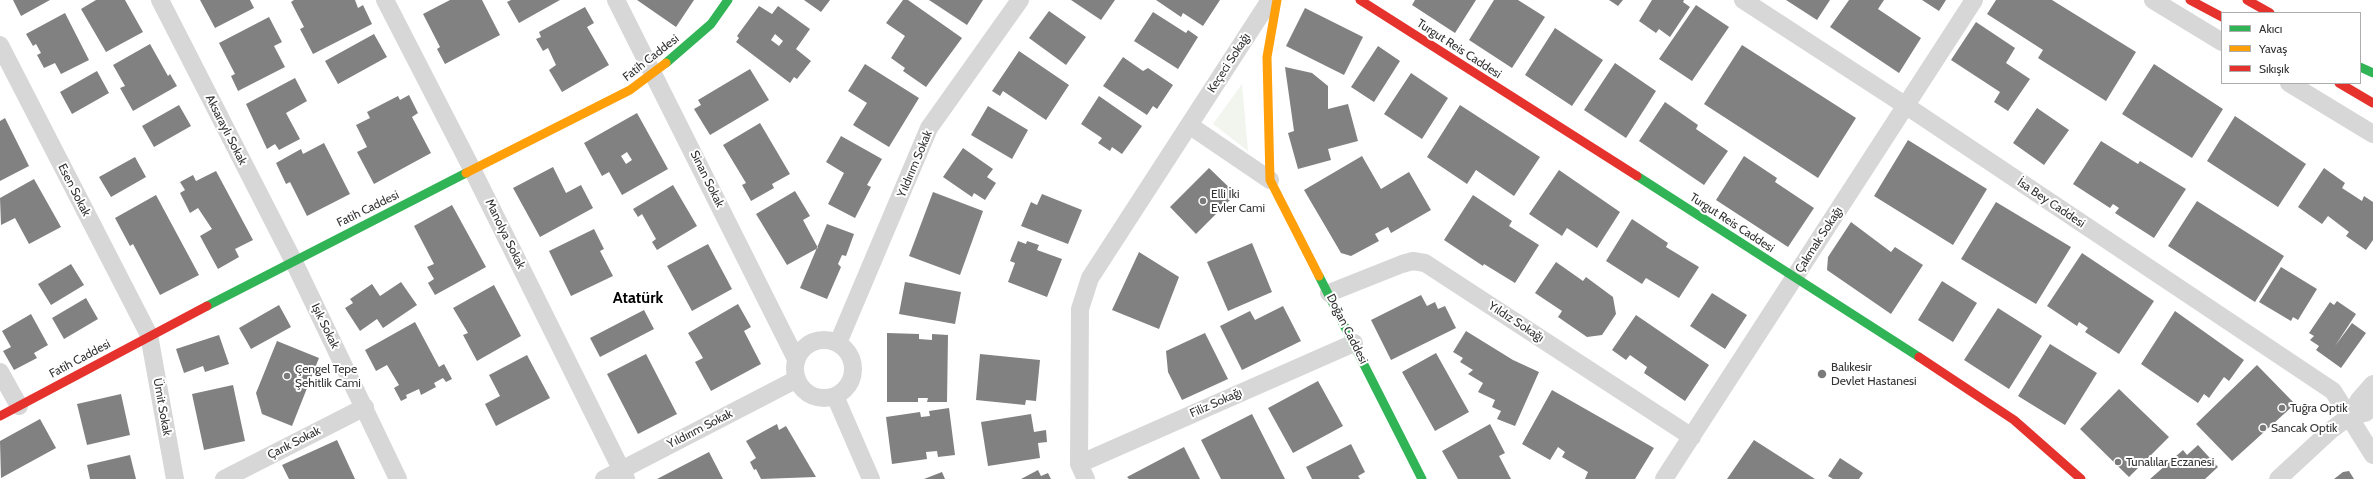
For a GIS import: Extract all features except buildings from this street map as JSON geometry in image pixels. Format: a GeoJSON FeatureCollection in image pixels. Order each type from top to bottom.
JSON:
{"type":"FeatureCollection","features":[{"type":"Feature","properties":{"kind":"main road","name":"Fatih Caddesi"},"geometry":{"type":"LineString","coordinates":[[0,416],[149,335],[293,260],[473,171],[630,90],[654,73],[711,24],[728,0]]}},
{"type":"Feature","properties":{"kind":"main road","name":"Doğan Caddesi"},"geometry":{"type":"LineString","coordinates":[[1277,0],[1267,57],[1270,180],[1329,293],[1422,479]]}},
{"type":"Feature","properties":{"kind":"main road","name":"Turgut Reis Caddesi"},"geometry":{"type":"LineString","coordinates":[[1360,0],[1795,276],[2014,420],[2081,479]]}},
{"type":"Feature","properties":{"kind":"main road"},"geometry":{"type":"LineString","coordinates":[[2190,0],[2221,16]]}},
{"type":"Feature","properties":{"kind":"main road"},"geometry":{"type":"LineString","coordinates":[[2247,0],[2268,12]]}},
{"type":"Feature","properties":{"kind":"main road"},"geometry":{"type":"LineString","coordinates":[[2361,67],[2373,73]]}},
{"type":"Feature","properties":{"kind":"main road"},"geometry":{"type":"LineString","coordinates":[[2341,84],[2373,103]]}},
{"type":"Feature","properties":{"kind":"street","name":"Aksaraylı Sokak"},"geometry":{"type":"LineString","coordinates":[[160,0],[293,260]]}},
{"type":"Feature","properties":{"kind":"street","name":"Manolya Sokak"},"geometry":{"type":"LineString","coordinates":[[385,0],[473,171],[624,474]]}},
{"type":"Feature","properties":{"kind":"street","name":"Sinan Sokak"},"geometry":{"type":"LineString","coordinates":[[616,0],[654,73],[796,359]]}},
{"type":"Feature","properties":{"kind":"street","name":"Yıldırım Sokak"},"geometry":{"type":"LineString","coordinates":[[838,343],[929,128],[1020,0]]}},
{"type":"Feature","properties":{"kind":"street","name":"Keçeci Sokağı"},"geometry":{"type":"LineString","coordinates":[[1082,472],[1080,309],[1090,278],[1270,0]]}},
{"type":"Feature","properties":{"kind":"street","name":"İsa Bey Caddesi"},"geometry":{"type":"LineString","coordinates":[[1743,0],[1906,106],[2334,391],[2373,455]]}},
{"type":"Feature","properties":{"kind":"street","name":"Çakmak Sokağı"},"geometry":{"type":"LineString","coordinates":[[1664,479],[1974,0]]}},
{"type":"Feature","properties":{"kind":"street"},"geometry":{"type":"LineString","coordinates":[[2153,0],[2221,41]]}},
{"type":"Feature","properties":{"kind":"street","name":"Esen Sokak"},"geometry":{"type":"LineString","coordinates":[[0,45],[149,335]]}},
{"type":"Feature","properties":{"kind":"street"},"geometry":{"type":"LineString","coordinates":[[2291,84],[2373,134]]}},
{"type":"Feature","properties":{"kind":"street","name":"Doğan Caddesi"},"geometry":{"type":"LineString","coordinates":[[1189,125],[1270,180]]}},
{"type":"Feature","properties":{"kind":"street","name":"Işık Sokak"},"geometry":{"type":"LineString","coordinates":[[293,260],[365,407],[398,479]]}},
{"type":"Feature","properties":{"kind":"street","name":"Yıldız Sokağı"},"geometry":{"type":"LineString","coordinates":[[1329,293],[1402,264],[1413,261],[1425,263],[1692,437]]}},
{"type":"Feature","properties":{"kind":"street","name":"Ümit Sokak"},"geometry":{"type":"LineString","coordinates":[[149,335],[175,479]]}},
{"type":"Feature","properties":{"kind":"street"},"geometry":{"type":"LineString","coordinates":[[829,340],[838,343],[846,349],[853,367],[849,384],[835,396],[817,397],[802,388],[797,379],[796,359],[809,343],[829,340]]}},
{"type":"Feature","properties":{"kind":"street","name":"Filiz Sokağı"},"geometry":{"type":"LineString","coordinates":[[1082,472],[1354,343]]}},
{"type":"Feature","properties":{"kind":"street"},"geometry":{"type":"LineString","coordinates":[[0,372],[19,406]]}},
{"type":"Feature","properties":{"kind":"street","name":"Yıldırım Sokak"},"geometry":{"type":"LineString","coordinates":[[604,479],[624,474],[797,379]]}},
{"type":"Feature","properties":{"kind":"street"},"geometry":{"type":"LineString","coordinates":[[2350,416],[2358,400],[2373,384]]}},
{"type":"Feature","properties":{"kind":"street"},"geometry":{"type":"LineString","coordinates":[[835,396],[871,479]]}},
{"type":"Feature","properties":{"kind":"street","name":"Çarık Sokak"},"geometry":{"type":"LineString","coordinates":[[224,479],[365,407]]}},
{"type":"Feature","properties":{"kind":"street"},"geometry":{"type":"LineString","coordinates":[[2278,479],[2331,430],[2350,416],[2364,413],[2373,407]]}},
{"type":"Feature","properties":{"kind":"shaded area"},"geometry":{"type":"Polygon","coordinates":[[[1242,84],[1248,151],[1213,124],[1242,84]]]}},
{"type":"Feature","properties":{"kind":"traffic: fast"},"geometry":{"type":"LineString","coordinates":[[666,63],[711,24],[728,0]]}},
{"type":"Feature","properties":{"kind":"traffic: fast"},"geometry":{"type":"LineString","coordinates":[[2361,67],[2373,73]]}},
{"type":"Feature","properties":{"kind":"traffic: fast"},"geometry":{"type":"LineString","coordinates":[[207,306],[466,173]]}},
{"type":"Feature","properties":{"kind":"traffic: fast"},"geometry":{"type":"LineString","coordinates":[[1637,176],[1919,357]]}},
{"type":"Feature","properties":{"kind":"traffic: fast"},"geometry":{"type":"LineString","coordinates":[[1319,276],[1422,479]]}},
{"type":"Feature","properties":{"kind":"traffic: slow"},"geometry":{"type":"LineString","coordinates":[[1277,0],[1267,57],[1270,180],[1319,276]]}},
{"type":"Feature","properties":{"kind":"traffic: slow"},"geometry":{"type":"LineString","coordinates":[[466,173],[630,90],[666,63]]}},
{"type":"Feature","properties":{"kind":"traffic: jam"},"geometry":{"type":"LineString","coordinates":[[1360,0],[1637,176]]}},
{"type":"Feature","properties":{"kind":"traffic: jam"},"geometry":{"type":"LineString","coordinates":[[2190,0],[2221,16]]}},
{"type":"Feature","properties":{"kind":"traffic: jam"},"geometry":{"type":"LineString","coordinates":[[2247,0],[2268,12]]}},
{"type":"Feature","properties":{"kind":"traffic: jam"},"geometry":{"type":"LineString","coordinates":[[2341,84],[2373,103]]}},
{"type":"Feature","properties":{"kind":"traffic: jam"},"geometry":{"type":"LineString","coordinates":[[0,416],[207,306]]}},
{"type":"Feature","properties":{"kind":"traffic: jam"},"geometry":{"type":"LineString","coordinates":[[1919,357],[2014,420],[2081,479]]}},
{"type":"Feature","properties":{"kind":"place","name":"Elli İki Evler Cami"},"geometry":{"type":"Point","coordinates":[1203,201]}},
{"type":"Feature","properties":{"kind":"place","name":"Balıkesir Devlet Hastanesi"},"geometry":{"type":"Point","coordinates":[1822,374]}},
{"type":"Feature","properties":{"kind":"place","name":"Çengel Tepe Şehitlik Cami"},"geometry":{"type":"Point","coordinates":[287,376]}},
{"type":"Feature","properties":{"kind":"place","name":"Tuğra Optik"},"geometry":{"type":"Point","coordinates":[2282,408]}},
{"type":"Feature","properties":{"kind":"place","name":"Sancak Optik"},"geometry":{"type":"Point","coordinates":[2263,428]}},
{"type":"Feature","properties":{"kind":"place","name":"Tunalılar Eczanesi"},"geometry":{"type":"Point","coordinates":[2118,462]}},
{"type":"Feature","properties":{"kind":"district","name":"Atatürk"},"geometry":{"type":"Point","coordinates":[638,298]}}]}
